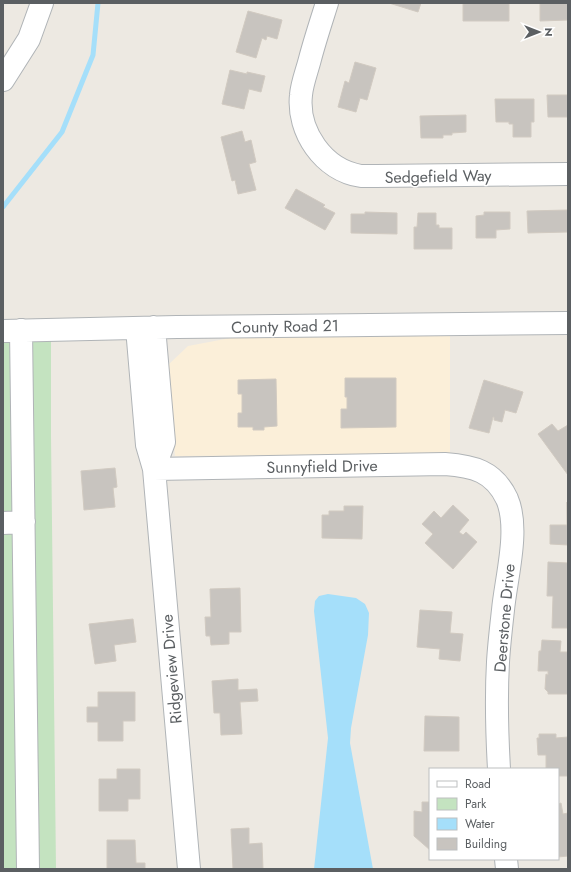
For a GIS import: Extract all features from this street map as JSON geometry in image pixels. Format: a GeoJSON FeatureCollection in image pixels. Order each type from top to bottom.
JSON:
{"type":"FeatureCollection","features":[{"type":"Feature","properties":{"kind":"street"},"geometry":{"type":"LineString","coordinates":[[3,80],[28,39],[42,3]]}},
{"type":"Feature","properties":{"kind":"street","name":"Sedgefield Way"},"geometry":{"type":"LineString","coordinates":[[326,3],[305,77],[301,94],[300,108],[308,134],[316,149],[326,159],[346,171],[360,176],[568,174]]}},
{"type":"Feature","properties":{"kind":"street","name":"County Road 21"},"geometry":{"type":"LineString","coordinates":[[12,330],[568,322]]}},
{"type":"Feature","properties":{"kind":"street","name":"Ridgeview Drive"},"geometry":{"type":"LineString","coordinates":[[145,328],[147,446],[154,469],[189,869]]}},
{"type":"Feature","properties":{"kind":"street"},"geometry":{"type":"LineString","coordinates":[[12,330],[13,523],[28,869]]}},
{"type":"Feature","properties":{"kind":"street","name":"Sunnyfield Drive"},"geometry":{"type":"LineString","coordinates":[[154,469],[445,464],[463,465],[477,468],[488,475]]}},
{"type":"Feature","properties":{"kind":"street","name":"Deerstone Drive"},"geometry":{"type":"LineString","coordinates":[[488,475],[500,486],[507,500],[512,515],[513,532],[498,663],[499,768]]}},
{"type":"Feature","properties":{"kind":"shaded area"},"geometry":{"type":"Polygon","coordinates":[[[450,333],[450,454],[175,456],[167,366],[188,346],[241,336],[450,333]]]}},
{"type":"Feature","properties":{"kind":"green space"},"geometry":{"type":"Polygon","coordinates":[[[51,340],[56,869],[3,869],[3,341],[51,340]]]}},
{"type":"Feature","properties":{"kind":"water"},"geometry":{"type":"Polygon","coordinates":[[[328,594],[356,598],[365,604],[369,613],[368,635],[351,728],[350,743],[373,869],[314,869],[328,738],[314,611],[315,601],[319,596],[328,594]]]}},
{"type":"Feature","properties":{"kind":"building"},"geometry":{"type":"Polygon","coordinates":[[[389,3],[421,3],[418,12],[389,3]]]}},
{"type":"Feature","properties":{"kind":"building"},"geometry":{"type":"Polygon","coordinates":[[[463,3],[509,3],[509,21],[463,21],[463,3]]]}},
{"type":"Feature","properties":{"kind":"building"},"geometry":{"type":"Polygon","coordinates":[[[540,3],[568,3],[568,20],[540,21],[540,3]]]}},
{"type":"Feature","properties":{"kind":"building"},"geometry":{"type":"Polygon","coordinates":[[[248,11],[282,20],[277,39],[267,36],[266,40],[262,38],[256,58],[236,52],[248,11]]]}},
{"type":"Feature","properties":{"kind":"building"},"geometry":{"type":"Polygon","coordinates":[[[355,62],[376,68],[367,100],[360,98],[356,112],[338,107],[345,81],[349,83],[355,62]]]}},
{"type":"Feature","properties":{"kind":"building"},"geometry":{"type":"Polygon","coordinates":[[[230,70],[265,76],[261,92],[249,89],[244,109],[222,104],[230,70]]]}},
{"type":"Feature","properties":{"kind":"building"},"geometry":{"type":"Polygon","coordinates":[[[547,95],[568,95],[568,117],[548,117],[547,95]]]}},
{"type":"Feature","properties":{"kind":"building"},"geometry":{"type":"Polygon","coordinates":[[[495,99],[534,99],[534,122],[531,122],[531,137],[513,137],[513,124],[509,124],[509,122],[496,122],[495,99]]]}},
{"type":"Feature","properties":{"kind":"building"},"geometry":{"type":"Polygon","coordinates":[[[466,115],[466,132],[443,135],[443,138],[421,138],[420,116],[466,115]]]}},
{"type":"Feature","properties":{"kind":"building"},"geometry":{"type":"Polygon","coordinates":[[[242,131],[245,142],[251,140],[256,162],[249,164],[256,190],[238,194],[235,180],[232,181],[221,137],[242,131]]]}},
{"type":"Feature","properties":{"kind":"building"},"geometry":{"type":"Polygon","coordinates":[[[296,189],[325,205],[323,207],[335,213],[325,230],[285,208],[296,189]]]}},
{"type":"Feature","properties":{"kind":"building"},"geometry":{"type":"Polygon","coordinates":[[[568,210],[568,232],[528,233],[527,211],[568,210]]]}},
{"type":"Feature","properties":{"kind":"building"},"geometry":{"type":"Polygon","coordinates":[[[365,212],[397,213],[397,234],[351,233],[351,214],[365,214],[365,212]]]}},
{"type":"Feature","properties":{"kind":"building"},"geometry":{"type":"Polygon","coordinates":[[[484,212],[510,212],[510,229],[496,230],[496,238],[476,238],[476,216],[484,215],[484,212]]]}},
{"type":"Feature","properties":{"kind":"building"},"geometry":{"type":"Polygon","coordinates":[[[418,213],[436,213],[436,225],[439,225],[439,228],[452,228],[452,249],[414,249],[414,227],[417,227],[418,213]]]}},
{"type":"Feature","properties":{"kind":"building"},"geometry":{"type":"Polygon","coordinates":[[[345,378],[396,378],[396,427],[341,428],[341,409],[347,409],[347,397],[345,397],[345,378]]]}},
{"type":"Feature","properties":{"kind":"building"},"geometry":{"type":"Polygon","coordinates":[[[276,379],[277,426],[264,427],[264,430],[253,430],[253,427],[238,427],[238,413],[242,413],[242,394],[238,394],[238,380],[276,379]]]}},
{"type":"Feature","properties":{"kind":"building"},"geometry":{"type":"Polygon","coordinates":[[[484,380],[523,392],[516,413],[505,410],[502,422],[494,420],[493,417],[489,433],[469,428],[484,380]]]}},
{"type":"Feature","properties":{"kind":"building"},"geometry":{"type":"Polygon","coordinates":[[[552,424],[558,431],[568,425],[568,475],[538,434],[552,424]]]}},
{"type":"Feature","properties":{"kind":"building"},"geometry":{"type":"Polygon","coordinates":[[[115,468],[117,487],[113,488],[115,507],[84,510],[81,471],[115,468]]]}},
{"type":"Feature","properties":{"kind":"building"},"geometry":{"type":"Polygon","coordinates":[[[567,502],[568,545],[550,544],[550,525],[567,525],[567,502]]]}},
{"type":"Feature","properties":{"kind":"building"},"geometry":{"type":"Polygon","coordinates":[[[453,505],[469,520],[459,532],[463,535],[466,532],[477,542],[453,569],[425,543],[433,534],[422,524],[434,511],[441,518],[453,505]]]}},
{"type":"Feature","properties":{"kind":"building"},"geometry":{"type":"Polygon","coordinates":[[[344,506],[363,506],[362,539],[322,538],[322,515],[329,515],[329,511],[344,511],[344,506]]]}},
{"type":"Feature","properties":{"kind":"building"},"geometry":{"type":"Polygon","coordinates":[[[548,562],[568,563],[568,628],[552,628],[553,596],[547,596],[548,562]]]}},
{"type":"Feature","properties":{"kind":"building"},"geometry":{"type":"Polygon","coordinates":[[[240,588],[241,632],[229,632],[229,644],[211,645],[210,636],[206,636],[205,617],[211,617],[210,589],[240,588]]]}},
{"type":"Feature","properties":{"kind":"building"},"geometry":{"type":"Polygon","coordinates":[[[420,610],[452,612],[450,633],[463,634],[460,661],[439,659],[440,649],[417,647],[420,610]]]}},
{"type":"Feature","properties":{"kind":"building"},"geometry":{"type":"Polygon","coordinates":[[[133,619],[136,642],[114,645],[116,661],[95,664],[89,624],[133,619]]]}},
{"type":"Feature","properties":{"kind":"building"},"geometry":{"type":"Polygon","coordinates":[[[542,640],[561,641],[560,652],[568,652],[568,694],[548,694],[545,689],[546,674],[548,675],[548,671],[538,671],[539,651],[541,651],[542,640]]]}},
{"type":"Feature","properties":{"kind":"building"},"geometry":{"type":"Polygon","coordinates":[[[238,679],[238,690],[257,689],[258,701],[240,702],[242,734],[221,735],[220,713],[214,713],[212,681],[238,679]]]}},
{"type":"Feature","properties":{"kind":"building"},"geometry":{"type":"Polygon","coordinates":[[[98,692],[135,692],[135,721],[123,721],[123,741],[98,741],[98,722],[87,722],[87,707],[98,707],[98,692]]]}},
{"type":"Feature","properties":{"kind":"building"},"geometry":{"type":"Polygon","coordinates":[[[425,716],[459,717],[459,751],[424,751],[425,716]]]}},
{"type":"Feature","properties":{"kind":"building"},"geometry":{"type":"Polygon","coordinates":[[[539,734],[556,734],[556,738],[568,737],[568,776],[559,776],[559,768],[546,768],[546,755],[538,755],[537,738],[539,738],[539,734]]]}},
{"type":"Feature","properties":{"kind":"building"},"geometry":{"type":"Polygon","coordinates":[[[117,769],[140,769],[140,799],[128,799],[128,811],[99,811],[99,779],[117,779],[117,769]]]}},
{"type":"Feature","properties":{"kind":"building"},"geometry":{"type":"Polygon","coordinates":[[[422,802],[429,802],[429,849],[414,836],[414,811],[422,812],[422,802]]]}},
{"type":"Feature","properties":{"kind":"building"},"geometry":{"type":"Polygon","coordinates":[[[561,803],[563,814],[568,813],[568,856],[559,857],[559,804],[561,803]]]}},
{"type":"Feature","properties":{"kind":"building"},"geometry":{"type":"Polygon","coordinates":[[[249,828],[249,844],[262,843],[263,869],[233,869],[231,829],[249,828]]]}},
{"type":"Feature","properties":{"kind":"building"},"geometry":{"type":"Polygon","coordinates":[[[107,840],[135,840],[136,863],[145,863],[145,869],[107,869],[107,840]]]}},
{"type":"Feature","properties":{"kind":"waterway"},"geometry":{"type":"LineString","coordinates":[[3,207],[62,132],[93,55],[98,3]]}}]}
